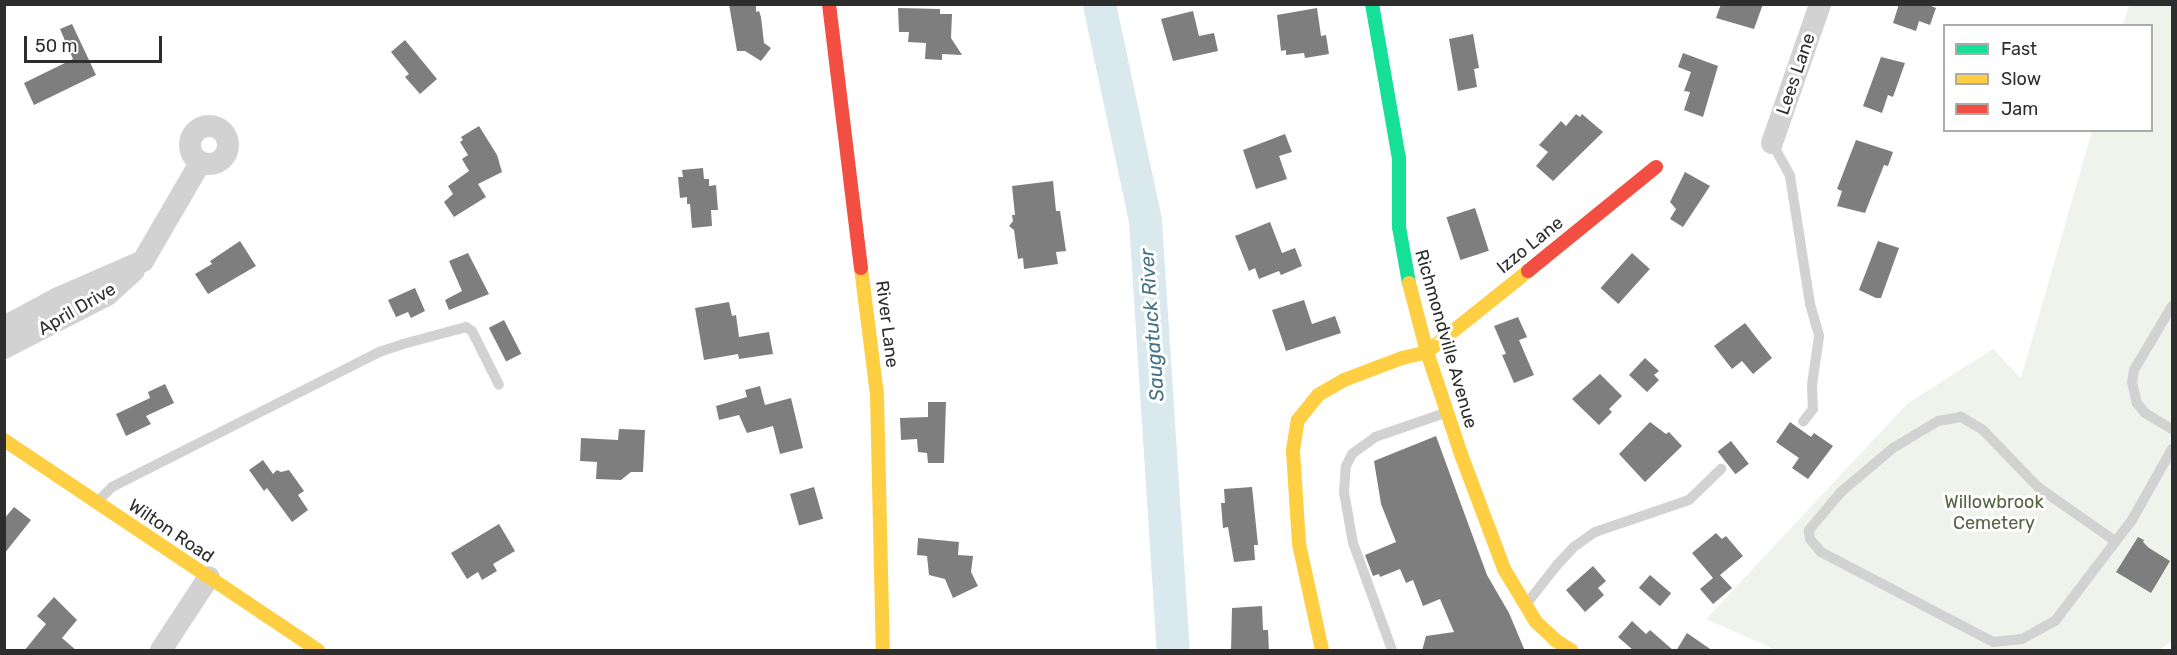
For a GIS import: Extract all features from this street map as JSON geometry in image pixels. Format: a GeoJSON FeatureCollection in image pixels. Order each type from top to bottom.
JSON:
{"type":"FeatureCollection","features":[{"type":"Feature","properties":{"kind":"street","name":"River Lane"},"geometry":{"type":"LineString","coordinates":[[829,4],[877,395],[883,651]]}},
{"type":"Feature","properties":{"kind":"street","name":"Richmondville Avenue"},"geometry":{"type":"LineString","coordinates":[[1372,4],[1399,158],[1399,227],[1402,254],[1428,352],[1447,413],[1504,569],[1524,607],[1555,640],[1571,651]]}},
{"type":"Feature","properties":{"kind":"street","name":"Lees Lane"},"geometry":{"type":"LineString","coordinates":[[1772,143],[1820,4]]}},
{"type":"Feature","properties":{"kind":"street","name":"April Drive"},"geometry":{"type":"LineString","coordinates":[[4,348],[107,295],[126,281],[143,261],[200,163]]}},
{"type":"Feature","properties":{"kind":"street","name":"Izzo Lane"},"geometry":{"type":"LineString","coordinates":[[1428,352],[1656,166]]}},
{"type":"Feature","properties":{"kind":"street","name":"April Drive"},"geometry":{"type":"LineString","coordinates":[[4,327],[66,294],[143,261]]}},
{"type":"Feature","properties":{"kind":"street"},"geometry":{"type":"LineString","coordinates":[[1322,651],[1299,544],[1293,450],[1298,420],[1318,394],[1335,385],[1402,358],[1428,352]]}},
{"type":"Feature","properties":{"kind":"street","name":"Wilton Road"},"geometry":{"type":"LineString","coordinates":[[4,440],[318,651]]}},
{"type":"Feature","properties":{"kind":"street"},"geometry":{"type":"LineString","coordinates":[[161,651],[209,577]]}},
{"type":"Feature","properties":{"kind":"lane"},"geometry":{"type":"LineString","coordinates":[[1772,143],[1790,176],[1810,304],[1819,336],[1812,385],[1813,409],[1803,422]]}},
{"type":"Feature","properties":{"kind":"lane"},"geometry":{"type":"LineString","coordinates":[[2172,306],[2134,370],[2132,382],[2138,403],[2145,412],[2172,429]]}},
{"type":"Feature","properties":{"kind":"lane"},"geometry":{"type":"LineString","coordinates":[[97,502],[112,487],[379,352],[413,341],[466,327],[472,331],[499,385]]}},
{"type":"Feature","properties":{"kind":"lane"},"geometry":{"type":"LineString","coordinates":[[1392,651],[1353,543],[1344,492],[1346,466],[1352,454],[1375,437],[1447,413]]}},
{"type":"Feature","properties":{"kind":"lane"},"geometry":{"type":"LineString","coordinates":[[2115,541],[2038,487],[1983,430],[1962,417],[1938,421],[1893,448],[1841,492],[1809,530],[1810,539],[1821,552],[1993,642],[2022,639],[2055,621],[2132,520],[2172,449]]}},
{"type":"Feature","properties":{"kind":"lane"},"geometry":{"type":"LineString","coordinates":[[1524,607],[1557,565],[1594,532],[1689,500],[1721,469]]}},
{"type":"Feature","properties":{"kind":"green space","name":"Willowbrook Cemetery"},"geometry":{"type":"Polygon","coordinates":[[[2129,5],[2172,5],[2172,641],[2159,650],[1776,650],[1706,619],[1908,403],[1993,349],[2021,378],[2092,132],[2153,132],[2153,24],[2123,24],[2129,5]]]}},
{"type":"Feature","properties":{"kind":"building"},"geometry":{"type":"Polygon","coordinates":[[[729,4],[756,4],[756,12],[759,11],[761,17],[764,43],[771,48],[761,61],[745,51],[737,51],[729,4]]]}},
{"type":"Feature","properties":{"kind":"building"},"geometry":{"type":"Polygon","coordinates":[[[1721,4],[1763,4],[1754,29],[1716,18],[1721,4]]]}},
{"type":"Feature","properties":{"kind":"building"},"geometry":{"type":"Polygon","coordinates":[[[1899,4],[1926,4],[1936,8],[1930,25],[1919,21],[1916,31],[1893,23],[1899,4]]]}},
{"type":"Feature","properties":{"kind":"building"},"geometry":{"type":"Polygon","coordinates":[[[898,8],[940,9],[940,14],[952,14],[951,38],[962,55],[942,54],[942,60],[925,59],[926,43],[908,42],[909,32],[899,32],[898,8]]]}},
{"type":"Feature","properties":{"kind":"building"},"geometry":{"type":"Polygon","coordinates":[[[1317,8],[1321,36],[1326,35],[1329,54],[1305,58],[1304,53],[1286,55],[1286,50],[1281,51],[1277,15],[1317,8]]]}},
{"type":"Feature","properties":{"kind":"building"},"geometry":{"type":"Polygon","coordinates":[[[1193,11],[1199,36],[1214,33],[1218,51],[1173,61],[1161,19],[1193,11]]]}},
{"type":"Feature","properties":{"kind":"building"},"geometry":{"type":"Polygon","coordinates":[[[72,24],[96,75],[34,105],[24,83],[73,59],[60,29],[72,24]]]}},
{"type":"Feature","properties":{"kind":"building"},"geometry":{"type":"Polygon","coordinates":[[[1473,34],[1479,68],[1474,69],[1477,87],[1458,91],[1449,39],[1473,34]]]}},
{"type":"Feature","properties":{"kind":"building"},"geometry":{"type":"Polygon","coordinates":[[[405,40],[437,79],[420,94],[405,77],[409,74],[391,52],[405,40]]]}},
{"type":"Feature","properties":{"kind":"building"},"geometry":{"type":"Polygon","coordinates":[[[1683,53],[1718,66],[1703,117],[1684,110],[1690,92],[1684,91],[1691,72],[1678,67],[1683,53]]]}},
{"type":"Feature","properties":{"kind":"building"},"geometry":{"type":"Polygon","coordinates":[[[1881,57],[1905,63],[1893,97],[1888,95],[1882,113],[1863,106],[1881,57]]]}},
{"type":"Feature","properties":{"kind":"building"},"geometry":{"type":"Polygon","coordinates":[[[1576,114],[1580,117],[1582,114],[1603,132],[1553,181],[1536,166],[1548,152],[1539,145],[1561,121],[1566,126],[1576,114]]]}},
{"type":"Feature","properties":{"kind":"building"},"geometry":{"type":"Polygon","coordinates":[[[479,126],[497,155],[502,172],[478,184],[486,197],[454,217],[444,202],[453,194],[448,186],[469,171],[462,159],[468,155],[460,142],[463,140],[461,137],[479,126]]]}},
{"type":"Feature","properties":{"kind":"building"},"geometry":{"type":"Polygon","coordinates":[[[1285,134],[1292,152],[1279,156],[1287,179],[1256,189],[1243,150],[1285,134]]]}},
{"type":"Feature","properties":{"kind":"building"},"geometry":{"type":"Polygon","coordinates":[[[1856,140],[1893,152],[1888,166],[1884,165],[1865,213],[1837,206],[1842,191],[1837,189],[1856,140]]]}},
{"type":"Feature","properties":{"kind":"building"},"geometry":{"type":"Polygon","coordinates":[[[703,168],[704,179],[709,179],[709,186],[716,185],[718,210],[711,210],[712,226],[692,228],[690,204],[687,204],[687,197],[680,198],[678,177],[683,177],[682,170],[703,168]]]}},
{"type":"Feature","properties":{"kind":"building"},"geometry":{"type":"Polygon","coordinates":[[[1685,172],[1710,186],[1683,227],[1670,219],[1676,209],[1670,202],[1685,172]]]}},
{"type":"Feature","properties":{"kind":"building"},"geometry":{"type":"Polygon","coordinates":[[[1053,181],[1056,211],[1060,211],[1066,251],[1056,252],[1058,264],[1024,269],[1023,258],[1018,259],[1014,230],[1009,226],[1013,221],[1012,215],[1015,215],[1012,186],[1053,181]]]}},
{"type":"Feature","properties":{"kind":"building"},"geometry":{"type":"Polygon","coordinates":[[[1475,208],[1489,251],[1460,260],[1446,217],[1475,208]]]}},
{"type":"Feature","properties":{"kind":"building"},"geometry":{"type":"Polygon","coordinates":[[[1270,222],[1282,253],[1295,248],[1302,266],[1281,275],[1279,271],[1259,279],[1255,268],[1249,271],[1235,236],[1270,222]]]}},
{"type":"Feature","properties":{"kind":"building"},"geometry":{"type":"Polygon","coordinates":[[[240,241],[256,266],[208,294],[195,274],[212,264],[210,261],[240,241]]]}},
{"type":"Feature","properties":{"kind":"building"},"geometry":{"type":"Polygon","coordinates":[[[1878,241],[1899,248],[1881,298],[1859,290],[1878,241]]]}},
{"type":"Feature","properties":{"kind":"building"},"geometry":{"type":"Polygon","coordinates":[[[468,253],[489,294],[449,310],[445,300],[462,291],[449,261],[468,253]]]}},
{"type":"Feature","properties":{"kind":"building"},"geometry":{"type":"Polygon","coordinates":[[[1632,253],[1650,269],[1618,304],[1601,288],[1632,253]]]}},
{"type":"Feature","properties":{"kind":"building"},"geometry":{"type":"Polygon","coordinates":[[[415,288],[425,311],[411,318],[408,312],[396,317],[388,300],[415,288]]]}},
{"type":"Feature","properties":{"kind":"building"},"geometry":{"type":"Polygon","coordinates":[[[1304,300],[1312,324],[1335,316],[1341,333],[1286,351],[1272,310],[1304,300]]]}},
{"type":"Feature","properties":{"kind":"building"},"geometry":{"type":"Polygon","coordinates":[[[729,302],[732,316],[736,315],[739,337],[769,332],[773,354],[739,359],[738,354],[704,360],[695,308],[729,302]]]}},
{"type":"Feature","properties":{"kind":"building"},"geometry":{"type":"Polygon","coordinates":[[[1518,317],[1527,337],[1519,340],[1534,375],[1514,383],[1502,355],[1506,354],[1494,326],[1518,317]]]}},
{"type":"Feature","properties":{"kind":"building"},"geometry":{"type":"Polygon","coordinates":[[[504,320],[521,354],[506,362],[489,328],[504,320]]]}},
{"type":"Feature","properties":{"kind":"building"},"geometry":{"type":"Polygon","coordinates":[[[1745,323],[1772,358],[1753,374],[1742,361],[1732,369],[1714,346],[1745,323]]]}},
{"type":"Feature","properties":{"kind":"building"},"geometry":{"type":"Polygon","coordinates":[[[1645,358],[1659,371],[1654,375],[1659,380],[1647,392],[1629,375],[1645,358]]]}},
{"type":"Feature","properties":{"kind":"building"},"geometry":{"type":"Polygon","coordinates":[[[1600,374],[1622,396],[1609,409],[1612,412],[1599,425],[1572,399],[1600,374]]]}},
{"type":"Feature","properties":{"kind":"building"},"geometry":{"type":"Polygon","coordinates":[[[165,384],[174,403],[146,416],[151,424],[126,436],[116,414],[150,398],[148,392],[165,384]]]}},
{"type":"Feature","properties":{"kind":"building"},"geometry":{"type":"Polygon","coordinates":[[[760,386],[765,405],[791,398],[803,448],[780,454],[773,426],[747,433],[739,415],[719,420],[716,406],[747,397],[745,390],[760,386]]]}},
{"type":"Feature","properties":{"kind":"building"},"geometry":{"type":"Polygon","coordinates":[[[928,402],[946,402],[944,463],[928,463],[927,453],[918,452],[917,439],[901,440],[900,418],[928,417],[928,402]]]}},
{"type":"Feature","properties":{"kind":"building"},"geometry":{"type":"Polygon","coordinates":[[[1650,422],[1666,434],[1669,432],[1682,446],[1645,482],[1619,454],[1650,422]]]}},
{"type":"Feature","properties":{"kind":"building"},"geometry":{"type":"Polygon","coordinates":[[[1790,422],[1811,437],[1814,433],[1833,446],[1808,479],[1792,468],[1799,458],[1776,442],[1790,422]]]}},
{"type":"Feature","properties":{"kind":"building"},"geometry":{"type":"Polygon","coordinates":[[[619,429],[645,430],[643,472],[631,472],[621,480],[596,479],[597,462],[580,461],[581,438],[618,440],[619,429]]]}},
{"type":"Feature","properties":{"kind":"building"},"geometry":{"type":"Polygon","coordinates":[[[1436,436],[1487,575],[1509,613],[1525,651],[1422,651],[1426,636],[1454,632],[1440,599],[1423,606],[1413,580],[1406,583],[1400,569],[1380,577],[1379,574],[1373,576],[1365,555],[1396,542],[1381,504],[1374,461],[1436,436]]]}},
{"type":"Feature","properties":{"kind":"building"},"geometry":{"type":"Polygon","coordinates":[[[1731,441],[1749,464],[1735,474],[1718,451],[1731,441]]]}},
{"type":"Feature","properties":{"kind":"building"},"geometry":{"type":"Polygon","coordinates":[[[263,460],[273,474],[277,470],[281,472],[289,470],[304,491],[298,495],[308,510],[292,522],[267,488],[264,491],[249,470],[263,460]]]}},
{"type":"Feature","properties":{"kind":"building"},"geometry":{"type":"Polygon","coordinates":[[[814,487],[823,519],[799,526],[790,494],[814,487]]]}},
{"type":"Feature","properties":{"kind":"building"},"geometry":{"type":"Polygon","coordinates":[[[1252,487],[1258,545],[1254,545],[1255,560],[1234,562],[1228,527],[1223,528],[1221,503],[1225,503],[1224,489],[1252,487]]]}},
{"type":"Feature","properties":{"kind":"building"},"geometry":{"type":"Polygon","coordinates":[[[14,507],[31,520],[4,554],[4,519],[14,507]]]}},
{"type":"Feature","properties":{"kind":"building"},"geometry":{"type":"Polygon","coordinates":[[[499,524],[515,551],[493,564],[497,571],[482,580],[478,572],[467,579],[451,553],[499,524]]]}},
{"type":"Feature","properties":{"kind":"building"},"geometry":{"type":"Polygon","coordinates":[[[1716,533],[1722,539],[1726,536],[1743,556],[1720,575],[1732,588],[1713,604],[1700,589],[1713,578],[1692,553],[1716,533]]]}},
{"type":"Feature","properties":{"kind":"building"},"geometry":{"type":"Polygon","coordinates":[[[2138,537],[2144,540],[2143,542],[2149,548],[2170,561],[2151,593],[2116,572],[2138,537]]]}},
{"type":"Feature","properties":{"kind":"building"},"geometry":{"type":"Polygon","coordinates":[[[918,538],[959,542],[958,555],[973,556],[971,572],[978,586],[953,598],[945,579],[929,575],[927,556],[917,555],[918,538]]]}},
{"type":"Feature","properties":{"kind":"building"},"geometry":{"type":"Polygon","coordinates":[[[1593,566],[1606,581],[1598,588],[1604,595],[1585,612],[1566,590],[1593,566]]]}},
{"type":"Feature","properties":{"kind":"building"},"geometry":{"type":"Polygon","coordinates":[[[1650,575],[1671,593],[1660,606],[1639,588],[1650,575]]]}},
{"type":"Feature","properties":{"kind":"building"},"geometry":{"type":"Polygon","coordinates":[[[54,597],[77,620],[62,638],[77,651],[24,651],[46,624],[37,616],[54,597]]]}},
{"type":"Feature","properties":{"kind":"building"},"geometry":{"type":"Polygon","coordinates":[[[1262,606],[1263,630],[1268,630],[1269,651],[1231,651],[1232,608],[1262,606]]]}},
{"type":"Feature","properties":{"kind":"building"},"geometry":{"type":"Polygon","coordinates":[[[1632,621],[1646,634],[1650,630],[1674,651],[1634,651],[1618,637],[1632,621]]]}},
{"type":"Feature","properties":{"kind":"building"},"geometry":{"type":"Polygon","coordinates":[[[1687,633],[1713,651],[1676,651],[1687,633]]]}},
{"type":"Feature","properties":{"kind":"waterway","name":"Saugatuck River"},"geometry":{"type":"LineString","coordinates":[[1099,4],[1145,221],[1173,650]]}},
{"type":"Feature","properties":{"kind":"traffic: fast"},"geometry":{"type":"LineString","coordinates":[[1372,4],[1399,158],[1399,227],[1409,283]]}},
{"type":"Feature","properties":{"kind":"traffic: slow"},"geometry":{"type":"LineString","coordinates":[[861,268],[877,395],[883,650]]}},
{"type":"Feature","properties":{"kind":"traffic: slow"},"geometry":{"type":"LineString","coordinates":[[1322,650],[1299,544],[1293,450],[1298,420],[1318,395],[1344,380],[1402,358],[1427,352],[1528,271]]}},
{"type":"Feature","properties":{"kind":"traffic: slow"},"geometry":{"type":"LineString","coordinates":[[1409,283],[1427,352],[1462,457],[1504,569],[1536,622],[1555,640],[1571,650]]}},
{"type":"Feature","properties":{"kind":"traffic: slow"},"geometry":{"type":"LineString","coordinates":[[4,440],[318,650]]}},
{"type":"Feature","properties":{"kind":"traffic: jam"},"geometry":{"type":"LineString","coordinates":[[829,4],[861,268]]}},
{"type":"Feature","properties":{"kind":"traffic: jam"},"geometry":{"type":"LineString","coordinates":[[1528,271],[1656,167]]}}]}
